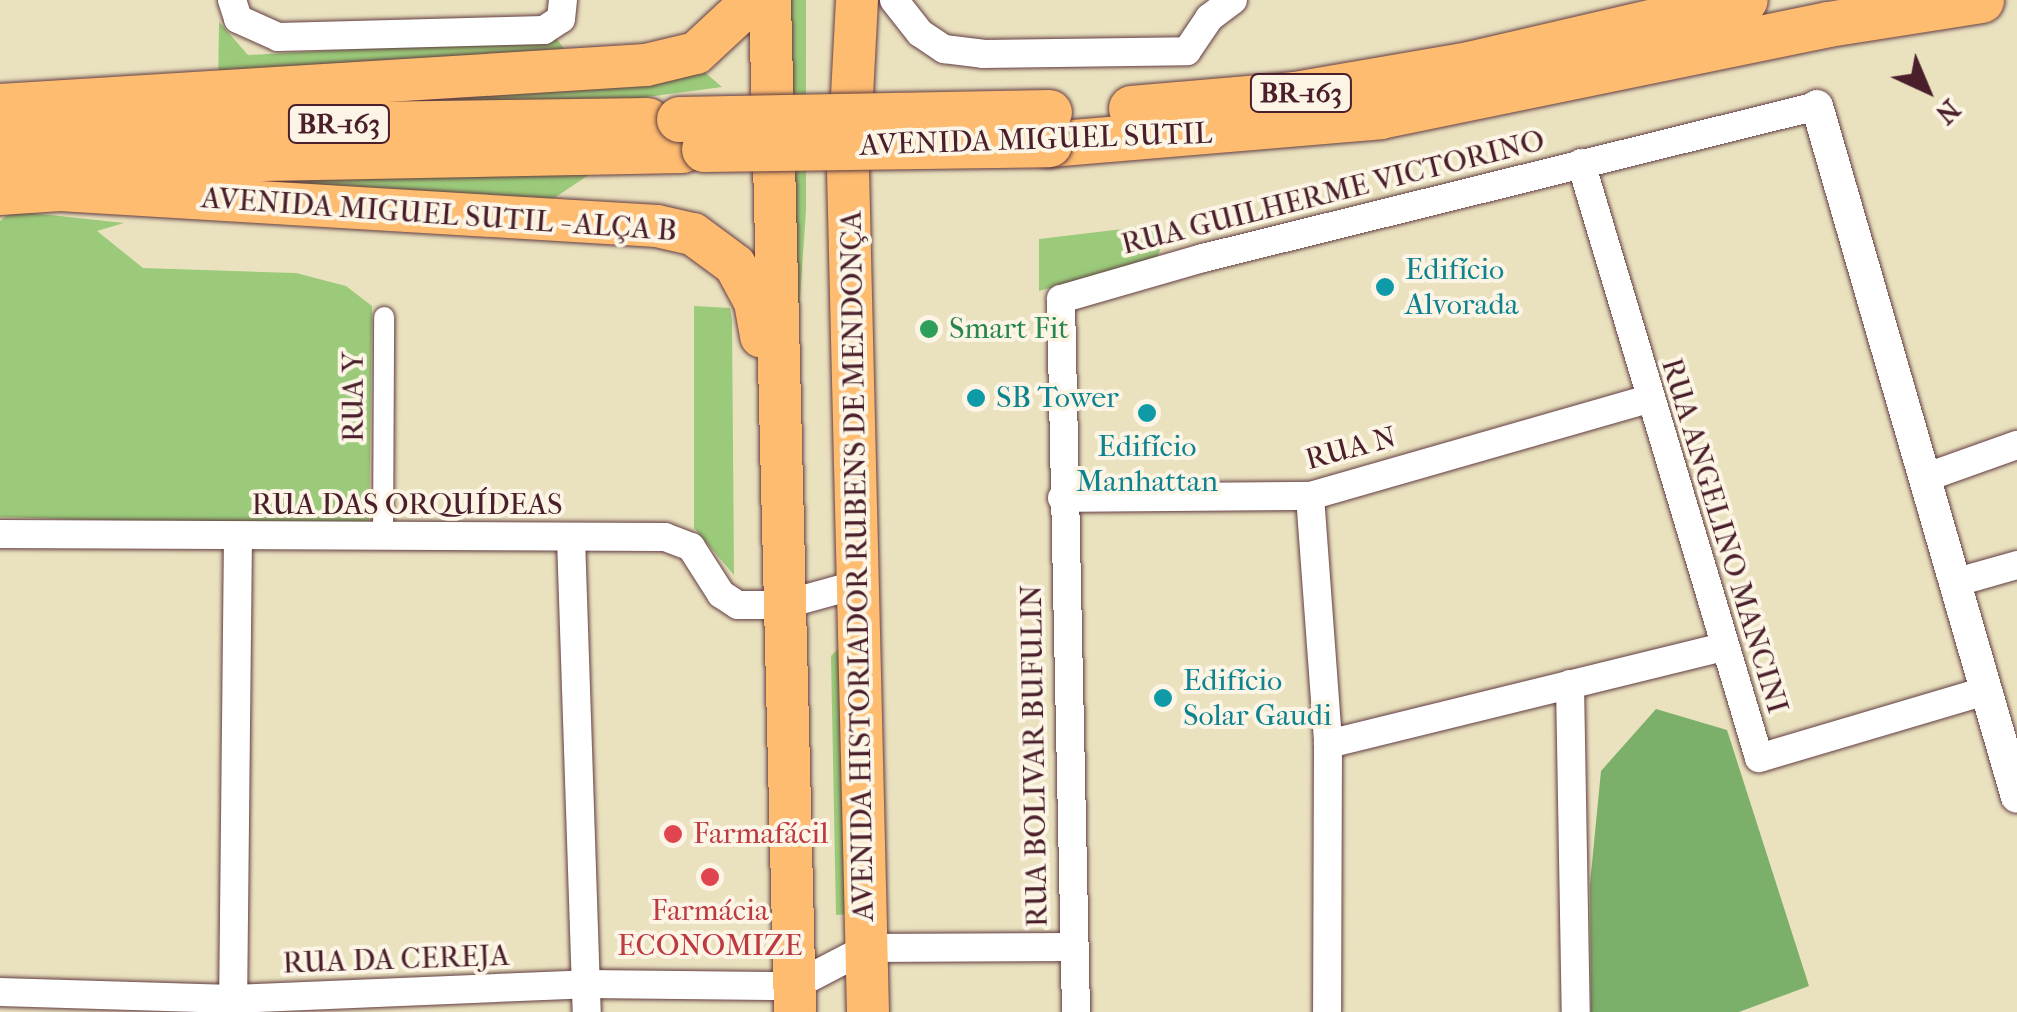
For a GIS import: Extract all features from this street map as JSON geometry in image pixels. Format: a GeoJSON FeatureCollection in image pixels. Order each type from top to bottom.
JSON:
{"type":"FeatureCollection","features":[{"type":"Feature","properties":{"kind":"highway","name":"AVENIDA MIGUEL SUTIL"},"geometry":{"type":"LineString","coordinates":[[1689,33],[1745,0]]}},
{"type":"Feature","properties":{"kind":"highway","name":"AVENIDA MIGUEL SUTIL"},"geometry":{"type":"LineString","coordinates":[[0,128],[680,134],[1049,128],[1689,33],[1828,24],[1980,0]]}},
{"type":"Feature","properties":{"kind":"highway","name":"AVENIDA MIGUEL SUTIL"},"geometry":{"type":"LineString","coordinates":[[139,163],[680,134]]}},
{"type":"Feature","properties":{"kind":"highway","name":"BR-163"},"geometry":{"type":"LineString","coordinates":[[0,163],[139,163]]}},
{"type":"Feature","properties":{"kind":"highway"},"geometry":{"type":"LineString","coordinates":[[0,190],[139,163]]}},
{"type":"Feature","properties":{"kind":"main road"},"geometry":{"type":"LineString","coordinates":[[0,105],[646,65],[696,53],[754,0]]}},
{"type":"Feature","properties":{"kind":"main road"},"geometry":{"type":"LineString","coordinates":[[770,0],[794,999]]}},
{"type":"Feature","properties":{"kind":"main road","name":"AVENIDA HISTORIADOR RUBENS DE MENDONÇA"},"geometry":{"type":"LineString","coordinates":[[857,0],[848,170],[868,1012]]}},
{"type":"Feature","properties":{"kind":"main road","name":"AVENIDA MIGUEL SUTIL - ALÇA B"},"geometry":{"type":"LineString","coordinates":[[0,190],[475,212],[693,234],[745,276],[778,449]]}},
{"type":"Feature","properties":{"kind":"street"},"geometry":{"type":"LineString","coordinates":[[232,0],[238,19],[253,31],[278,36],[554,27],[563,0]]}},
{"type":"Feature","properties":{"kind":"street"},"geometry":{"type":"LineString","coordinates":[[894,0],[930,40],[967,54],[1187,51],[1209,18],[1233,0]]}},
{"type":"Feature","properties":{"kind":"street"},"geometry":{"type":"LineString","coordinates":[[1817,106],[2017,797]]}},
{"type":"Feature","properties":{"kind":"street","name":"RUA GUILHERME VICTORINO"},"geometry":{"type":"LineString","coordinates":[[1062,498],[1058,309],[1064,297],[1817,106]]}},
{"type":"Feature","properties":{"kind":"street","name":"RUA ANGELINO MANCINI"},"geometry":{"type":"LineString","coordinates":[[1581,163],[1722,648],[1759,758],[1985,691]]}},
{"type":"Feature","properties":{"kind":"street","name":"RUA Y"},"geometry":{"type":"LineString","coordinates":[[383,538],[384,317]]}},
{"type":"Feature","properties":{"kind":"street","name":"RUA N"},"geometry":{"type":"LineString","coordinates":[[1062,498],[1310,496],[1648,400]]}},
{"type":"Feature","properties":{"kind":"street"},"geometry":{"type":"LineString","coordinates":[[1927,477],[2017,445]]}},
{"type":"Feature","properties":{"kind":"street"},"geometry":{"type":"LineString","coordinates":[[1310,496],[1328,744],[1327,1012]]}},
{"type":"Feature","properties":{"kind":"street","name":"RUA BOLIVAR BUFULIN"},"geometry":{"type":"LineString","coordinates":[[1062,498],[1071,947],[1076,1012]]}},
{"type":"Feature","properties":{"kind":"street","name":"RUA DAS ORQUÍDEAS"},"geometry":{"type":"LineString","coordinates":[[0,534],[676,538],[691,547],[726,599],[782,605]]}},
{"type":"Feature","properties":{"kind":"street"},"geometry":{"type":"LineString","coordinates":[[233,1005],[238,536]]}},
{"type":"Feature","properties":{"kind":"street"},"geometry":{"type":"LineString","coordinates":[[571,538],[587,998]]}},
{"type":"Feature","properties":{"kind":"street"},"geometry":{"type":"LineString","coordinates":[[1957,582],[2017,564]]}},
{"type":"Feature","properties":{"kind":"street"},"geometry":{"type":"LineString","coordinates":[[782,605],[856,584]]}},
{"type":"Feature","properties":{"kind":"street"},"geometry":{"type":"LineString","coordinates":[[1328,744],[1722,648]]}},
{"type":"Feature","properties":{"kind":"street"},"geometry":{"type":"LineString","coordinates":[[1570,684],[1576,1012]]}},
{"type":"Feature","properties":{"kind":"street"},"geometry":{"type":"LineString","coordinates":[[794,999],[867,948],[1071,947]]}},
{"type":"Feature","properties":{"kind":"street","name":"RUA DA CEREJA"},"geometry":{"type":"LineString","coordinates":[[0,992],[233,1005],[587,998],[794,999]]}},
{"type":"Feature","properties":{"kind":"green space"},"geometry":{"type":"Polygon","coordinates":[[[787,0],[806,0],[806,211],[797,341],[787,0]]]}},
{"type":"Feature","properties":{"kind":"green space"},"geometry":{"type":"Polygon","coordinates":[[[219,22],[248,55],[556,38],[574,62],[218,89],[219,22]]]}},
{"type":"Feature","properties":{"kind":"green space"},"geometry":{"type":"Polygon","coordinates":[[[700,68],[722,87],[616,101],[277,100],[700,68]]]}},
{"type":"Feature","properties":{"kind":"green space"},"geometry":{"type":"Polygon","coordinates":[[[183,172],[593,172],[547,203],[214,185],[183,172]]]}},
{"type":"Feature","properties":{"kind":"green space"},"geometry":{"type":"Polygon","coordinates":[[[13,211],[124,223],[97,231],[143,268],[296,273],[346,286],[372,306],[369,529],[0,517],[0,221],[13,211]]]}},
{"type":"Feature","properties":{"kind":"green space"},"geometry":{"type":"Polygon","coordinates":[[[1148,226],[1163,244],[1156,259],[1039,291],[1039,239],[1148,226]]]}},
{"type":"Feature","properties":{"kind":"green space"},"geometry":{"type":"Polygon","coordinates":[[[694,306],[730,308],[732,320],[734,575],[694,528],[694,306]]]}},
{"type":"Feature","properties":{"kind":"green space"},"geometry":{"type":"Polygon","coordinates":[[[841,646],[847,914],[836,915],[831,656],[841,646]]]}},
{"type":"Feature","properties":{"kind":"green space"},"geometry":{"type":"Polygon","coordinates":[[[1656,709],[1727,730],[1809,986],[1739,1012],[1591,1012],[1590,884],[1601,771],[1656,709]]]}},
{"type":"Feature","properties":{"kind":"place","name":"Edifício Alvorada"},"geometry":{"type":"Point","coordinates":[1385,287]}},
{"type":"Feature","properties":{"kind":"place","name":"Smart Fit"},"geometry":{"type":"Point","coordinates":[929,329]}},
{"type":"Feature","properties":{"kind":"place","name":"SB Tower"},"geometry":{"type":"Point","coordinates":[976,398]}},
{"type":"Feature","properties":{"kind":"place","name":"Edifício Manhattan"},"geometry":{"type":"Point","coordinates":[1147,413]}},
{"type":"Feature","properties":{"kind":"place","name":"Edifício Solar Gaudi"},"geometry":{"type":"Point","coordinates":[1163,698]}},
{"type":"Feature","properties":{"kind":"place","name":"Farmafácil"},"geometry":{"type":"Point","coordinates":[673,834]}},
{"type":"Feature","properties":{"kind":"place","name":"Farmácia ECONOMIZE"},"geometry":{"type":"Point","coordinates":[710,877]}}]}
